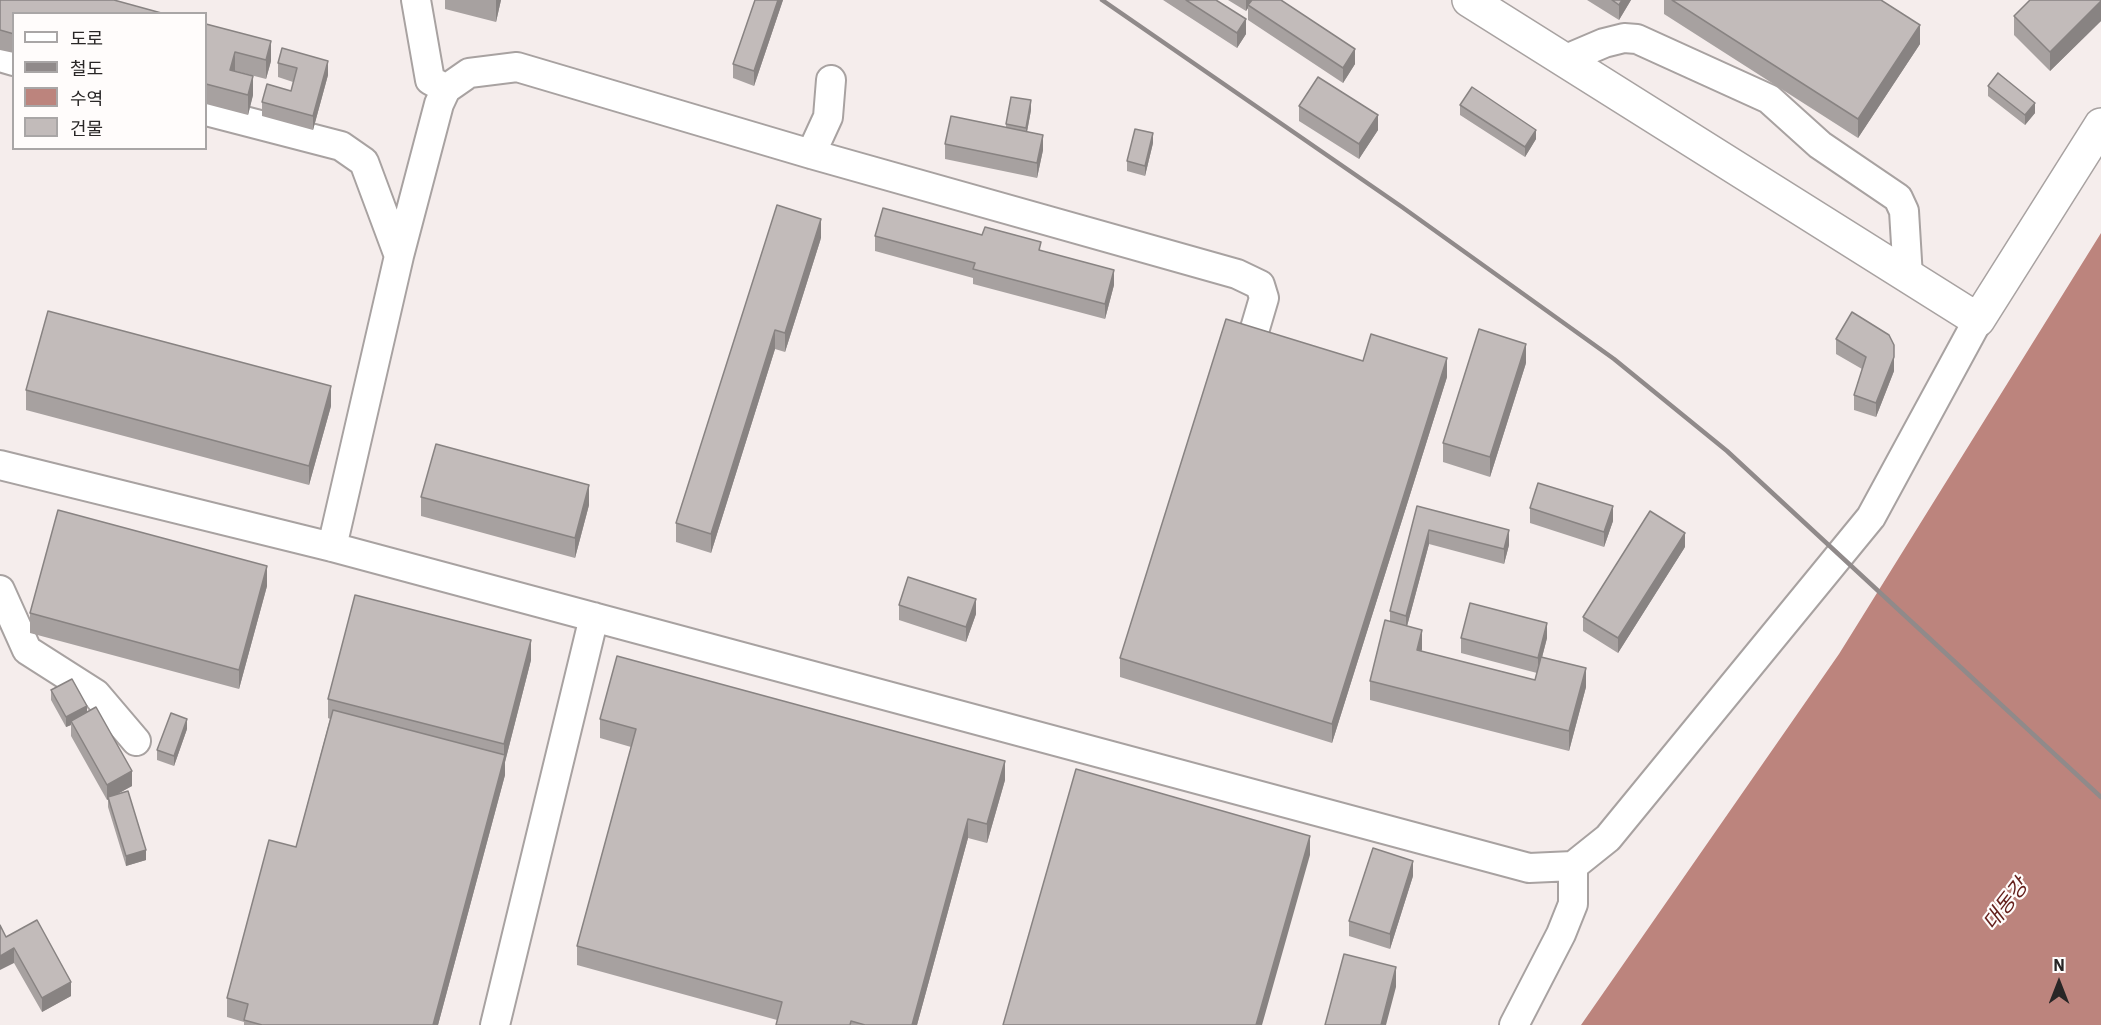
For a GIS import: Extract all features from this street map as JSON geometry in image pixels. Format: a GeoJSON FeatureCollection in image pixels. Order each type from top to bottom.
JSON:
{"type":"FeatureCollection","features":[{"type":"Feature","properties":{"kind":"main road"},"geometry":{"type":"LineString","coordinates":[[1469,0],[1978,320],[2101,125]]}},
{"type":"Feature","properties":{"kind":"street"},"geometry":{"type":"LineString","coordinates":[[416,0],[430,80],[446,89]]}},
{"type":"Feature","properties":{"kind":"street"},"geometry":{"type":"LineString","coordinates":[[1564,60],[1604,43],[1624,38],[1637,39],[1769,99],[1820,145],[1898,198],[1904,211],[1908,277]]}},
{"type":"Feature","properties":{"kind":"street"},"geometry":{"type":"LineString","coordinates":[[332,547],[399,256],[440,104],[446,89],[469,73],[517,67],[811,154],[1237,274],[1260,285],[1264,298],[1251,342]]}},
{"type":"Feature","properties":{"kind":"street"},"geometry":{"type":"LineString","coordinates":[[811,154],[828,117],[831,80]]}},
{"type":"Feature","properties":{"kind":"street"},"geometry":{"type":"LineString","coordinates":[[207,111],[341,146],[364,162],[399,256]]}},
{"type":"Feature","properties":{"kind":"street"},"geometry":{"type":"LineString","coordinates":[[0,465],[332,547],[1529,868],[1573,866],[1608,838],[1871,518],[1978,320]]}},
{"type":"Feature","properties":{"kind":"street"},"geometry":{"type":"LineString","coordinates":[[0,590],[27,650],[96,694],[135,741]]}},
{"type":"Feature","properties":{"kind":"street"},"geometry":{"type":"LineString","coordinates":[[495,1025],[594,617]]}},
{"type":"Feature","properties":{"kind":"street"},"geometry":{"type":"LineString","coordinates":[[1514,1025],[1561,934],[1573,904],[1573,866]]}},
{"type":"Feature","properties":{"kind":"water","name":"대동강"},"geometry":{"type":"Polygon","coordinates":[[[2101,233],[2101,1025],[1581,1025],[1839,654],[2101,233]]]}},
{"type":"Feature","properties":{"kind":"building"},"geometry":{"type":"Polygon","coordinates":[[[0,0],[114,0],[158,12],[12,12],[12,33],[0,30],[0,0]]]}},
{"type":"Feature","properties":{"kind":"building"},"geometry":{"type":"Polygon","coordinates":[[[755,0],[778,0],[754,71],[733,64],[755,0]]]}},
{"type":"Feature","properties":{"kind":"building"},"geometry":{"type":"Polygon","coordinates":[[[1186,0],[1216,0],[1246,19],[1237,33],[1186,0]]]}},
{"type":"Feature","properties":{"kind":"building"},"geometry":{"type":"Polygon","coordinates":[[[1252,0],[1281,0],[1355,49],[1343,68],[1248,5],[1252,0]]]}},
{"type":"Feature","properties":{"kind":"building"},"geometry":{"type":"Polygon","coordinates":[[[1612,0],[1622,0],[1619,5],[1612,0]]]}},
{"type":"Feature","properties":{"kind":"building"},"geometry":{"type":"Polygon","coordinates":[[[1672,0],[1881,0],[1920,25],[1858,119],[1672,0]]]}},
{"type":"Feature","properties":{"kind":"building"},"geometry":{"type":"Polygon","coordinates":[[[2030,0],[2101,1],[2050,52],[2014,16],[2030,0]]]}},
{"type":"Feature","properties":{"kind":"building"},"geometry":{"type":"Polygon","coordinates":[[[207,24],[271,41],[266,60],[235,52],[230,70],[253,76],[248,95],[207,84],[207,24]]]}},
{"type":"Feature","properties":{"kind":"building"},"geometry":{"type":"Polygon","coordinates":[[[282,48],[328,61],[313,116],[262,102],[267,84],[291,91],[297,68],[278,63],[282,48]]]}},
{"type":"Feature","properties":{"kind":"building"},"geometry":{"type":"Polygon","coordinates":[[[1998,73],[2035,103],[2025,115],[1988,86],[1998,73]]]}},
{"type":"Feature","properties":{"kind":"building"},"geometry":{"type":"Polygon","coordinates":[[[1318,77],[1378,115],[1359,144],[1299,106],[1318,77]]]}},
{"type":"Feature","properties":{"kind":"building"},"geometry":{"type":"Polygon","coordinates":[[[1472,87],[1536,130],[1525,147],[1460,105],[1472,87]]]}},
{"type":"Feature","properties":{"kind":"building"},"geometry":{"type":"Polygon","coordinates":[[[1011,97],[1031,100],[1026,128],[1006,124],[1011,97]]]}},
{"type":"Feature","properties":{"kind":"building"},"geometry":{"type":"Polygon","coordinates":[[[951,116],[1043,135],[1037,163],[945,144],[951,116]]]}},
{"type":"Feature","properties":{"kind":"building"},"geometry":{"type":"Polygon","coordinates":[[[1135,129],[1153,133],[1145,166],[1127,161],[1135,129]]]}},
{"type":"Feature","properties":{"kind":"building"},"geometry":{"type":"Polygon","coordinates":[[[777,205],[821,219],[785,333],[775,330],[711,534],[676,523],[777,205]]]}},
{"type":"Feature","properties":{"kind":"building"},"geometry":{"type":"Polygon","coordinates":[[[883,208],[982,235],[985,227],[1041,242],[1039,250],[1114,270],[1105,304],[973,269],[975,263],[875,236],[883,208]]]}},
{"type":"Feature","properties":{"kind":"building"},"geometry":{"type":"Polygon","coordinates":[[[48,311],[331,386],[309,466],[26,390],[48,311]]]}},
{"type":"Feature","properties":{"kind":"building"},"geometry":{"type":"Polygon","coordinates":[[[1852,312],[1889,335],[1894,345],[1894,357],[1876,403],[1854,395],[1866,357],[1836,339],[1852,312]]]}},
{"type":"Feature","properties":{"kind":"building"},"geometry":{"type":"Polygon","coordinates":[[[1226,319],[1363,361],[1371,334],[1447,358],[1332,724],[1120,658],[1226,319]]]}},
{"type":"Feature","properties":{"kind":"building"},"geometry":{"type":"Polygon","coordinates":[[[1479,329],[1526,344],[1490,457],[1443,443],[1479,329]]]}},
{"type":"Feature","properties":{"kind":"building"},"geometry":{"type":"Polygon","coordinates":[[[436,444],[589,485],[575,538],[421,497],[436,444]]]}},
{"type":"Feature","properties":{"kind":"building"},"geometry":{"type":"Polygon","coordinates":[[[1538,483],[1613,506],[1604,532],[1530,508],[1538,483]]]}},
{"type":"Feature","properties":{"kind":"building"},"geometry":{"type":"Polygon","coordinates":[[[1417,506],[1509,530],[1504,549],[1429,530],[1406,616],[1390,611],[1417,506]]]}},
{"type":"Feature","properties":{"kind":"building"},"geometry":{"type":"Polygon","coordinates":[[[58,510],[267,566],[239,670],[30,613],[58,510]]]}},
{"type":"Feature","properties":{"kind":"building"},"geometry":{"type":"Polygon","coordinates":[[[1650,511],[1685,533],[1618,638],[1583,617],[1650,511]]]}},
{"type":"Feature","properties":{"kind":"building"},"geometry":{"type":"Polygon","coordinates":[[[908,577],[976,599],[966,627],[899,605],[908,577]]]}},
{"type":"Feature","properties":{"kind":"building"},"geometry":{"type":"Polygon","coordinates":[[[355,595],[531,640],[504,744],[328,699],[355,595]]]}},
{"type":"Feature","properties":{"kind":"building"},"geometry":{"type":"Polygon","coordinates":[[[1470,603],[1547,623],[1538,658],[1461,638],[1470,603]]]}},
{"type":"Feature","properties":{"kind":"building"},"geometry":{"type":"Polygon","coordinates":[[[1385,620],[1422,630],[1417,650],[1535,680],[1541,657],[1586,668],[1569,731],[1370,681],[1385,620]]]}},
{"type":"Feature","properties":{"kind":"building"},"geometry":{"type":"Polygon","coordinates":[[[617,656],[1005,761],[987,824],[968,819],[912,1025],[865,1025],[851,1021],[850,1025],[776,1025],[782,1002],[577,946],[636,729],[600,719],[617,656]]]}},
{"type":"Feature","properties":{"kind":"building"},"geometry":{"type":"Polygon","coordinates":[[[72,679],[87,706],[66,717],[51,690],[72,679]]]}},
{"type":"Feature","properties":{"kind":"building"},"geometry":{"type":"Polygon","coordinates":[[[96,707],[132,771],[107,785],[71,721],[96,707]]]}},
{"type":"Feature","properties":{"kind":"building"},"geometry":{"type":"Polygon","coordinates":[[[333,710],[505,755],[433,1025],[262,1025],[244,1020],[248,1004],[227,998],[269,840],[296,847],[333,710]]]}},
{"type":"Feature","properties":{"kind":"building"},"geometry":{"type":"Polygon","coordinates":[[[171,713],[187,719],[174,756],[157,750],[171,713]]]}},
{"type":"Feature","properties":{"kind":"building"},"geometry":{"type":"Polygon","coordinates":[[[1076,769],[1310,836],[1256,1025],[1003,1025],[1076,769]]]}},
{"type":"Feature","properties":{"kind":"building"},"geometry":{"type":"Polygon","coordinates":[[[128,791],[146,850],[126,856],[108,797],[128,791]]]}},
{"type":"Feature","properties":{"kind":"building"},"geometry":{"type":"Polygon","coordinates":[[[1373,848],[1413,861],[1390,934],[1349,921],[1373,848]]]}},
{"type":"Feature","properties":{"kind":"building"},"geometry":{"type":"Polygon","coordinates":[[[37,920],[71,982],[42,998],[14,948],[0,956],[0,925],[6,937],[37,920]]]}},
{"type":"Feature","properties":{"kind":"building"},"geometry":{"type":"Polygon","coordinates":[[[1344,954],[1396,967],[1381,1025],[1325,1025],[1344,954]]]}},
{"type":"Feature","properties":{"kind":"railway"},"geometry":{"type":"LineString","coordinates":[[1102,0],[1402,207],[1614,359],[1727,451],[2101,797]]}}]}
